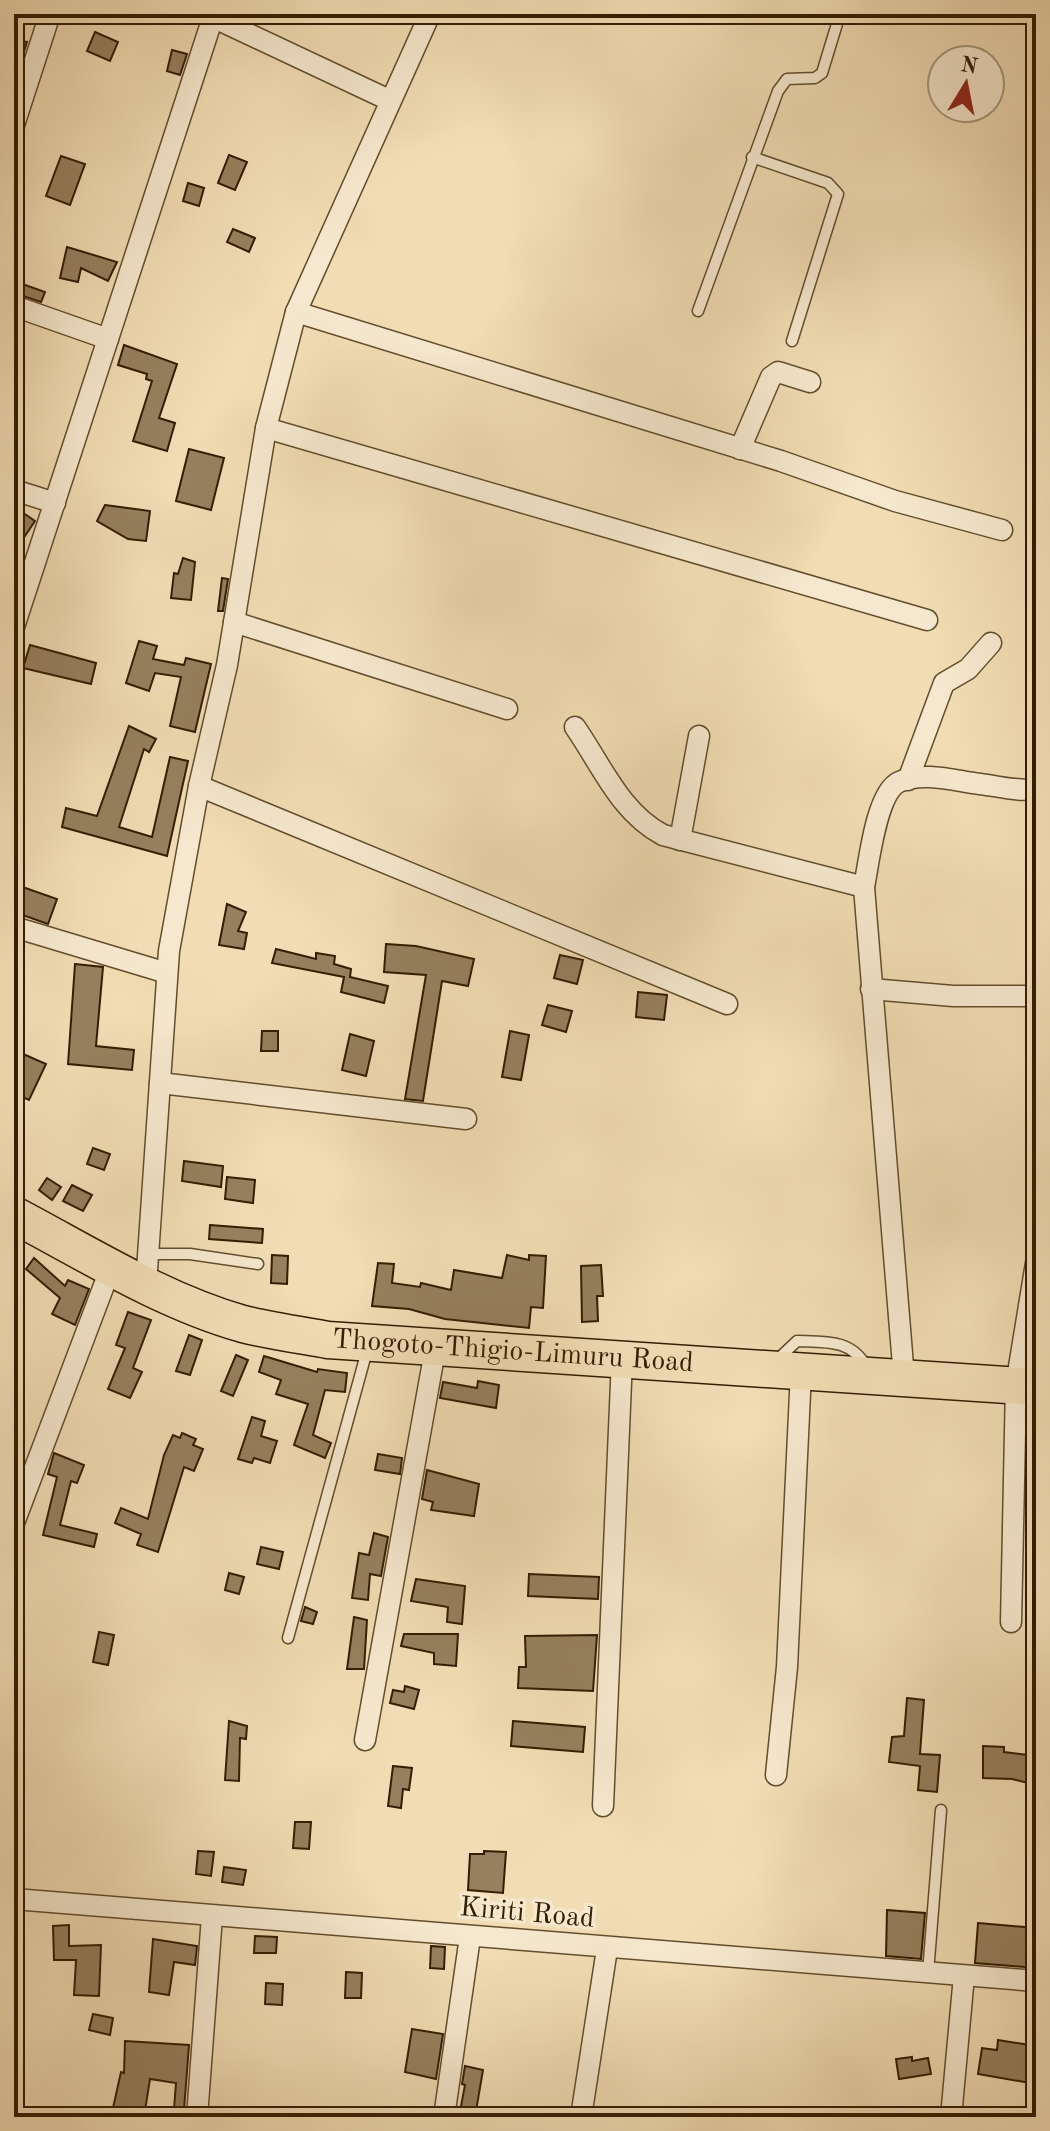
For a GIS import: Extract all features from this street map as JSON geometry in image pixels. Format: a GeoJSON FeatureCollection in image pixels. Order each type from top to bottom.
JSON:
{"type":"FeatureCollection","features":[{"type":"Feature","properties":{"kind":"highway","name":"Thogoto-Thigio-Limuru Road"},"geometry":{"type":"LineString","coordinates":[[14,1215],[111,1267],[147,1270],[242,1323],[328,1340],[1026,1386]]}},
{"type":"Feature","properties":{"kind":"street"},"geometry":{"type":"LineString","coordinates":[[14,125],[50,14]]}},
{"type":"Feature","properties":{"kind":"street"},"geometry":{"type":"LineString","coordinates":[[147,1270],[167,973],[199,786],[234,622],[266,428],[296,312],[430,14]]}},
{"type":"Feature","properties":{"kind":"street"},"geometry":{"type":"LineString","coordinates":[[14,627],[211,15],[389,100]]}},
{"type":"Feature","properties":{"kind":"street"},"geometry":{"type":"LineString","coordinates":[[14,306],[108,339]]}},
{"type":"Feature","properties":{"kind":"street"},"geometry":{"type":"LineString","coordinates":[[296,312],[740,449],[895,501],[1002,530]]}},
{"type":"Feature","properties":{"kind":"street"},"geometry":{"type":"LineString","coordinates":[[740,449],[771,377],[778,372],[810,382]]}},
{"type":"Feature","properties":{"kind":"street"},"geometry":{"type":"LineString","coordinates":[[266,428],[927,620]]}},
{"type":"Feature","properties":{"kind":"street"},"geometry":{"type":"LineString","coordinates":[[14,490],[55,503]]}},
{"type":"Feature","properties":{"kind":"street"},"geometry":{"type":"LineString","coordinates":[[234,622],[507,709]]}},
{"type":"Feature","properties":{"kind":"street"},"geometry":{"type":"LineString","coordinates":[[908,780],[944,683],[968,669],[991,643]]}},
{"type":"Feature","properties":{"kind":"street"},"geometry":{"type":"LineString","coordinates":[[575,727],[626,808],[642,824],[680,840],[864,887]]}},
{"type":"Feature","properties":{"kind":"street"},"geometry":{"type":"LineString","coordinates":[[680,840],[699,736]]}},
{"type":"Feature","properties":{"kind":"street"},"geometry":{"type":"LineString","coordinates":[[887,1377],[864,887],[885,799],[889,790],[908,780],[928,777],[1036,789]]}},
{"type":"Feature","properties":{"kind":"street"},"geometry":{"type":"LineString","coordinates":[[199,786],[727,1004]]}},
{"type":"Feature","properties":{"kind":"street"},"geometry":{"type":"LineString","coordinates":[[14,927],[167,973]]}},
{"type":"Feature","properties":{"kind":"street"},"geometry":{"type":"LineString","coordinates":[[871,989],[953,996],[1028,996]]}},
{"type":"Feature","properties":{"kind":"street"},"geometry":{"type":"LineString","coordinates":[[160,1083],[466,1119]]}},
{"type":"Feature","properties":{"kind":"street"},"geometry":{"type":"LineString","coordinates":[[1011,1622],[1036,1263]]}},
{"type":"Feature","properties":{"kind":"street"},"geometry":{"type":"LineString","coordinates":[[14,1523],[111,1267]]}},
{"type":"Feature","properties":{"kind":"street"},"geometry":{"type":"LineString","coordinates":[[365,1740],[436,1345]]}},
{"type":"Feature","properties":{"kind":"street"},"geometry":{"type":"LineString","coordinates":[[603,1806],[622,1359]]}},
{"type":"Feature","properties":{"kind":"street"},"geometry":{"type":"LineString","coordinates":[[776,1775],[787,1667],[786,1371]]}},
{"type":"Feature","properties":{"kind":"street","name":"Kiriti Road"},"geometry":{"type":"LineString","coordinates":[[14,1899],[607,1949],[1036,1981]]}},
{"type":"Feature","properties":{"kind":"street"},"geometry":{"type":"LineString","coordinates":[[197,2117],[212,1916]]}},
{"type":"Feature","properties":{"kind":"street"},"geometry":{"type":"LineString","coordinates":[[444,2117],[470,1937]]}},
{"type":"Feature","properties":{"kind":"street"},"geometry":{"type":"LineString","coordinates":[[581,2117],[607,1949]]}},
{"type":"Feature","properties":{"kind":"street"},"geometry":{"type":"LineString","coordinates":[[951,2117],[964,1976]]}},
{"type":"Feature","properties":{"kind":"lane"},"geometry":{"type":"LineString","coordinates":[[698,311],[752,157],[787,79],[815,78],[822,73],[840,14]]}},
{"type":"Feature","properties":{"kind":"lane"},"geometry":{"type":"LineString","coordinates":[[752,157],[828,183],[838,194],[792,341]]}},
{"type":"Feature","properties":{"kind":"lane"},"geometry":{"type":"LineString","coordinates":[[147,1270],[190,1254],[258,1264]]}},
{"type":"Feature","properties":{"kind":"lane"},"geometry":{"type":"LineString","coordinates":[[288,1638],[369,1343]]}},
{"type":"Feature","properties":{"kind":"lane"},"geometry":{"type":"LineString","coordinates":[[928,1973],[941,1810]]}},
{"type":"Feature","properties":{"kind":"building"},"geometry":{"type":"Polygon","coordinates":[[[95,32],[118,42],[110,61],[87,51],[95,32]]]}},
{"type":"Feature","properties":{"kind":"building"},"geometry":{"type":"Polygon","coordinates":[[[14,39],[27,42],[14,83],[14,39]]]}},
{"type":"Feature","properties":{"kind":"building"},"geometry":{"type":"Polygon","coordinates":[[[172,50],[187,54],[180,75],[167,71],[172,50]]]}},
{"type":"Feature","properties":{"kind":"building"},"geometry":{"type":"Polygon","coordinates":[[[229,155],[247,162],[235,190],[218,183],[229,155]]]}},
{"type":"Feature","properties":{"kind":"building"},"geometry":{"type":"Polygon","coordinates":[[[61,156],[85,164],[70,205],[46,196],[61,156]]]}},
{"type":"Feature","properties":{"kind":"building"},"geometry":{"type":"Polygon","coordinates":[[[188,183],[204,188],[199,206],[183,201],[188,183]]]}},
{"type":"Feature","properties":{"kind":"building"},"geometry":{"type":"Polygon","coordinates":[[[233,229],[255,238],[249,252],[227,242],[233,229]]]}},
{"type":"Feature","properties":{"kind":"building"},"geometry":{"type":"Polygon","coordinates":[[[67,247],[117,262],[108,281],[81,268],[78,282],[60,278],[67,247]]]}},
{"type":"Feature","properties":{"kind":"building"},"geometry":{"type":"Polygon","coordinates":[[[14,281],[45,292],[41,302],[14,293],[14,281]]]}},
{"type":"Feature","properties":{"kind":"building"},"geometry":{"type":"Polygon","coordinates":[[[124,345],[177,364],[159,418],[175,423],[167,451],[133,441],[152,381],[146,379],[147,374],[118,365],[124,345]]]}},
{"type":"Feature","properties":{"kind":"building"},"geometry":{"type":"Polygon","coordinates":[[[189,449],[224,458],[211,510],[176,501],[189,449]]]}},
{"type":"Feature","properties":{"kind":"building"},"geometry":{"type":"Polygon","coordinates":[[[105,505],[150,511],[146,541],[128,539],[97,521],[105,505]]]}},
{"type":"Feature","properties":{"kind":"building"},"geometry":{"type":"Polygon","coordinates":[[[19,510],[35,521],[25,536],[14,529],[14,517],[19,510]]]}},
{"type":"Feature","properties":{"kind":"building"},"geometry":{"type":"Polygon","coordinates":[[[183,558],[195,562],[191,600],[171,598],[174,573],[178,574],[183,558]]]}},
{"type":"Feature","properties":{"kind":"building"},"geometry":{"type":"Polygon","coordinates":[[[222,578],[228,579],[223,611],[218,611],[222,578]]]}},
{"type":"Feature","properties":{"kind":"building"},"geometry":{"type":"Polygon","coordinates":[[[139,641],[157,646],[153,659],[184,665],[186,658],[211,664],[195,732],[170,726],[181,677],[155,673],[149,691],[126,683],[139,641]]]}},
{"type":"Feature","properties":{"kind":"building"},"geometry":{"type":"Polygon","coordinates":[[[30,645],[96,663],[91,684],[23,668],[30,645]]]}},
{"type":"Feature","properties":{"kind":"building"},"geometry":{"type":"Polygon","coordinates":[[[129,726],[156,739],[149,752],[144,749],[119,827],[152,837],[170,757],[188,761],[167,856],[62,827],[66,808],[97,816],[129,726]]]}},
{"type":"Feature","properties":{"kind":"building"},"geometry":{"type":"Polygon","coordinates":[[[14,884],[57,899],[48,924],[14,912],[14,884]]]}},
{"type":"Feature","properties":{"kind":"building"},"geometry":{"type":"Polygon","coordinates":[[[227,904],[246,912],[238,931],[247,933],[244,949],[219,945],[227,904]]]}},
{"type":"Feature","properties":{"kind":"building"},"geometry":{"type":"Polygon","coordinates":[[[386,944],[416,946],[474,959],[468,986],[442,981],[423,1101],[405,1099],[426,975],[384,972],[386,944]]]}},
{"type":"Feature","properties":{"kind":"building"},"geometry":{"type":"Polygon","coordinates":[[[276,949],[316,959],[316,953],[335,956],[334,964],[351,969],[350,977],[388,986],[384,1003],[341,992],[344,977],[272,963],[276,949]]]}},
{"type":"Feature","properties":{"kind":"building"},"geometry":{"type":"Polygon","coordinates":[[[560,955],[583,960],[577,984],[554,978],[560,955]]]}},
{"type":"Feature","properties":{"kind":"building"},"geometry":{"type":"Polygon","coordinates":[[[75,964],[103,967],[96,1046],[134,1050],[132,1070],[68,1064],[75,964]]]}},
{"type":"Feature","properties":{"kind":"building"},"geometry":{"type":"Polygon","coordinates":[[[638,992],[667,995],[664,1020],[636,1017],[638,992]]]}},
{"type":"Feature","properties":{"kind":"building"},"geometry":{"type":"Polygon","coordinates":[[[548,1005],[572,1011],[566,1032],[542,1025],[548,1005]]]}},
{"type":"Feature","properties":{"kind":"building"},"geometry":{"type":"Polygon","coordinates":[[[262,1031],[278,1031],[278,1051],[261,1051],[262,1031]]]}},
{"type":"Feature","properties":{"kind":"building"},"geometry":{"type":"Polygon","coordinates":[[[510,1031],[529,1035],[521,1080],[502,1077],[510,1031]]]}},
{"type":"Feature","properties":{"kind":"building"},"geometry":{"type":"Polygon","coordinates":[[[350,1034],[374,1041],[366,1076],[342,1070],[350,1034]]]}},
{"type":"Feature","properties":{"kind":"building"},"geometry":{"type":"Polygon","coordinates":[[[14,1050],[46,1064],[29,1100],[14,1093],[14,1050]]]}},
{"type":"Feature","properties":{"kind":"building"},"geometry":{"type":"Polygon","coordinates":[[[93,1148],[110,1154],[104,1170],[87,1164],[93,1148]]]}},
{"type":"Feature","properties":{"kind":"building"},"geometry":{"type":"Polygon","coordinates":[[[184,1161],[223,1166],[221,1187],[182,1181],[184,1161]]]}},
{"type":"Feature","properties":{"kind":"building"},"geometry":{"type":"Polygon","coordinates":[[[227,1177],[255,1180],[253,1203],[225,1199],[227,1177]]]}},
{"type":"Feature","properties":{"kind":"building"},"geometry":{"type":"Polygon","coordinates":[[[47,1178],[61,1187],[52,1200],[39,1190],[47,1178]]]}},
{"type":"Feature","properties":{"kind":"building"},"geometry":{"type":"Polygon","coordinates":[[[72,1185],[92,1195],[83,1211],[63,1201],[72,1185]]]}},
{"type":"Feature","properties":{"kind":"building"},"geometry":{"type":"Polygon","coordinates":[[[210,1225],[263,1229],[262,1243],[209,1239],[210,1225]]]}},
{"type":"Feature","properties":{"kind":"building"},"geometry":{"type":"Polygon","coordinates":[[[272,1255],[288,1256],[287,1284],[271,1283],[272,1255]]]}},
{"type":"Feature","properties":{"kind":"building"},"geometry":{"type":"Polygon","coordinates":[[[507,1255],[529,1260],[529,1255],[546,1256],[543,1308],[531,1307],[529,1328],[445,1319],[409,1309],[372,1306],[378,1263],[394,1264],[392,1283],[420,1287],[421,1283],[451,1290],[454,1270],[502,1278],[507,1255]]]}},
{"type":"Feature","properties":{"kind":"building"},"geometry":{"type":"Polygon","coordinates":[[[34,1258],[65,1286],[68,1280],[89,1289],[75,1325],[52,1314],[60,1298],[26,1269],[34,1258]]]}},
{"type":"Feature","properties":{"kind":"building"},"geometry":{"type":"Polygon","coordinates":[[[601,1265],[603,1296],[597,1296],[598,1321],[582,1322],[581,1266],[601,1265]]]}},
{"type":"Feature","properties":{"kind":"building"},"geometry":{"type":"Polygon","coordinates":[[[128,1312],[151,1320],[133,1368],[142,1372],[130,1398],[108,1389],[125,1348],[116,1345],[128,1312]]]}},
{"type":"Feature","properties":{"kind":"building"},"geometry":{"type":"Polygon","coordinates":[[[189,1335],[202,1340],[190,1375],[176,1371],[189,1335]]]}},
{"type":"Feature","properties":{"kind":"building"},"geometry":{"type":"Polygon","coordinates":[[[236,1355],[248,1360],[233,1396],[221,1391],[236,1355]]]}},
{"type":"Feature","properties":{"kind":"building"},"geometry":{"type":"Polygon","coordinates":[[[264,1356],[317,1372],[318,1369],[347,1373],[345,1392],[325,1390],[313,1435],[331,1443],[325,1458],[294,1445],[308,1404],[276,1394],[281,1380],[259,1372],[264,1356]]]}},
{"type":"Feature","properties":{"kind":"building"},"geometry":{"type":"Polygon","coordinates":[[[478,1381],[499,1385],[496,1408],[440,1398],[443,1382],[477,1388],[478,1381]]]}},
{"type":"Feature","properties":{"kind":"building"},"geometry":{"type":"Polygon","coordinates":[[[252,1417],[265,1421],[261,1436],[277,1441],[270,1463],[254,1458],[252,1463],[238,1459],[252,1417]]]}},
{"type":"Feature","properties":{"kind":"building"},"geometry":{"type":"Polygon","coordinates":[[[182,1433],[196,1439],[193,1445],[203,1449],[194,1471],[184,1467],[158,1552],[137,1545],[141,1534],[115,1523],[121,1508],[148,1519],[164,1455],[173,1435],[180,1438],[182,1433]]]}},
{"type":"Feature","properties":{"kind":"building"},"geometry":{"type":"Polygon","coordinates":[[[54,1453],[84,1465],[77,1483],[71,1481],[60,1525],[97,1534],[94,1547],[43,1535],[57,1477],[48,1474],[54,1453]]]}},
{"type":"Feature","properties":{"kind":"building"},"geometry":{"type":"Polygon","coordinates":[[[378,1454],[402,1458],[400,1474],[375,1470],[378,1454]]]}},
{"type":"Feature","properties":{"kind":"building"},"geometry":{"type":"Polygon","coordinates":[[[427,1470],[479,1484],[474,1516],[431,1510],[433,1502],[422,1499],[427,1470]]]}},
{"type":"Feature","properties":{"kind":"building"},"geometry":{"type":"Polygon","coordinates":[[[374,1533],[388,1537],[381,1576],[370,1574],[368,1600],[352,1598],[359,1553],[369,1555],[374,1533]]]}},
{"type":"Feature","properties":{"kind":"building"},"geometry":{"type":"Polygon","coordinates":[[[261,1547],[283,1552],[279,1569],[257,1564],[261,1547]]]}},
{"type":"Feature","properties":{"kind":"building"},"geometry":{"type":"Polygon","coordinates":[[[229,1573],[244,1577],[239,1594],[225,1590],[229,1573]]]}},
{"type":"Feature","properties":{"kind":"building"},"geometry":{"type":"Polygon","coordinates":[[[529,1574],[599,1577],[598,1599],[528,1596],[529,1574]]]}},
{"type":"Feature","properties":{"kind":"building"},"geometry":{"type":"Polygon","coordinates":[[[416,1579],[465,1586],[462,1624],[447,1622],[448,1607],[411,1601],[416,1579]]]}},
{"type":"Feature","properties":{"kind":"building"},"geometry":{"type":"Polygon","coordinates":[[[305,1607],[317,1612],[313,1624],[301,1621],[305,1607]]]}},
{"type":"Feature","properties":{"kind":"building"},"geometry":{"type":"Polygon","coordinates":[[[354,1617],[367,1620],[364,1669],[347,1669],[354,1617]]]}},
{"type":"Feature","properties":{"kind":"building"},"geometry":{"type":"Polygon","coordinates":[[[99,1632],[114,1635],[108,1665],[93,1662],[99,1632]]]}},
{"type":"Feature","properties":{"kind":"building"},"geometry":{"type":"Polygon","coordinates":[[[404,1634],[458,1634],[456,1666],[434,1664],[434,1653],[401,1646],[404,1634]]]}},
{"type":"Feature","properties":{"kind":"building"},"geometry":{"type":"Polygon","coordinates":[[[597,1635],[593,1691],[518,1688],[519,1667],[526,1667],[525,1636],[597,1635]]]}},
{"type":"Feature","properties":{"kind":"building"},"geometry":{"type":"Polygon","coordinates":[[[405,1686],[419,1690],[414,1709],[390,1703],[393,1690],[404,1692],[405,1686]]]}},
{"type":"Feature","properties":{"kind":"building"},"geometry":{"type":"Polygon","coordinates":[[[907,1698],[924,1700],[920,1754],[940,1755],[937,1792],[918,1790],[920,1766],[889,1762],[892,1737],[904,1736],[907,1698]]]}},
{"type":"Feature","properties":{"kind":"building"},"geometry":{"type":"Polygon","coordinates":[[[229,1721],[247,1726],[246,1739],[240,1738],[239,1781],[225,1780],[229,1721]]]}},
{"type":"Feature","properties":{"kind":"building"},"geometry":{"type":"Polygon","coordinates":[[[513,1721],[585,1727],[583,1752],[511,1746],[513,1721]]]}},
{"type":"Feature","properties":{"kind":"building"},"geometry":{"type":"Polygon","coordinates":[[[983,1746],[1004,1747],[1004,1752],[1036,1756],[1036,1785],[1012,1779],[983,1778],[983,1746]]]}},
{"type":"Feature","properties":{"kind":"building"},"geometry":{"type":"Polygon","coordinates":[[[393,1766],[412,1768],[409,1790],[403,1789],[401,1808],[388,1806],[393,1766]]]}},
{"type":"Feature","properties":{"kind":"building"},"geometry":{"type":"Polygon","coordinates":[[[295,1822],[311,1822],[309,1849],[293,1848],[295,1822]]]}},
{"type":"Feature","properties":{"kind":"building"},"geometry":{"type":"Polygon","coordinates":[[[198,1851],[214,1852],[211,1876],[196,1874],[198,1851]]]}},
{"type":"Feature","properties":{"kind":"building"},"geometry":{"type":"Polygon","coordinates":[[[484,1851],[506,1852],[503,1893],[468,1890],[470,1854],[484,1854],[484,1851]]]}},
{"type":"Feature","properties":{"kind":"building"},"geometry":{"type":"Polygon","coordinates":[[[224,1867],[246,1870],[243,1885],[222,1882],[224,1867]]]}},
{"type":"Feature","properties":{"kind":"building"},"geometry":{"type":"Polygon","coordinates":[[[887,1910],[925,1913],[921,1959],[886,1956],[887,1910]]]}},
{"type":"Feature","properties":{"kind":"building"},"geometry":{"type":"Polygon","coordinates":[[[978,1923],[1036,1928],[1036,1968],[975,1963],[978,1923]]]}},
{"type":"Feature","properties":{"kind":"building"},"geometry":{"type":"Polygon","coordinates":[[[69,1925],[69,1946],[101,1945],[99,1996],[74,1995],[76,1960],[54,1960],[53,1926],[69,1925]]]}},
{"type":"Feature","properties":{"kind":"building"},"geometry":{"type":"Polygon","coordinates":[[[255,1936],[277,1937],[276,1953],[254,1953],[255,1936]]]}},
{"type":"Feature","properties":{"kind":"building"},"geometry":{"type":"Polygon","coordinates":[[[153,1939],[197,1946],[195,1965],[174,1962],[169,1995],[149,1992],[153,1939]]]}},
{"type":"Feature","properties":{"kind":"building"},"geometry":{"type":"Polygon","coordinates":[[[431,1946],[445,1947],[444,1969],[430,1968],[431,1946]]]}},
{"type":"Feature","properties":{"kind":"building"},"geometry":{"type":"Polygon","coordinates":[[[346,1972],[362,1973],[361,1998],[345,1998],[346,1972]]]}},
{"type":"Feature","properties":{"kind":"building"},"geometry":{"type":"Polygon","coordinates":[[[266,1983],[283,1984],[282,2005],[265,2004],[266,1983]]]}},
{"type":"Feature","properties":{"kind":"building"},"geometry":{"type":"Polygon","coordinates":[[[93,2014],[113,2018],[110,2035],[89,2030],[93,2014]]]}},
{"type":"Feature","properties":{"kind":"building"},"geometry":{"type":"Polygon","coordinates":[[[412,2029],[443,2034],[436,2079],[405,2072],[412,2029]]]}},
{"type":"Feature","properties":{"kind":"building"},"geometry":{"type":"Polygon","coordinates":[[[998,2040],[1036,2046],[1036,2084],[978,2074],[982,2048],[997,2050],[998,2040]]]}},
{"type":"Feature","properties":{"kind":"building"},"geometry":{"type":"Polygon","coordinates":[[[125,2041],[189,2045],[184,2110],[174,2109],[176,2083],[150,2079],[144,2117],[111,2117],[121,2072],[124,2073],[125,2041]]]}},
{"type":"Feature","properties":{"kind":"building"},"geometry":{"type":"Polygon","coordinates":[[[912,2057],[912,2061],[928,2058],[931,2074],[899,2079],[896,2059],[912,2057]]]}},
{"type":"Feature","properties":{"kind":"building"},"geometry":{"type":"Polygon","coordinates":[[[465,2066],[483,2070],[475,2117],[459,2117],[465,2066]]]}}]}
